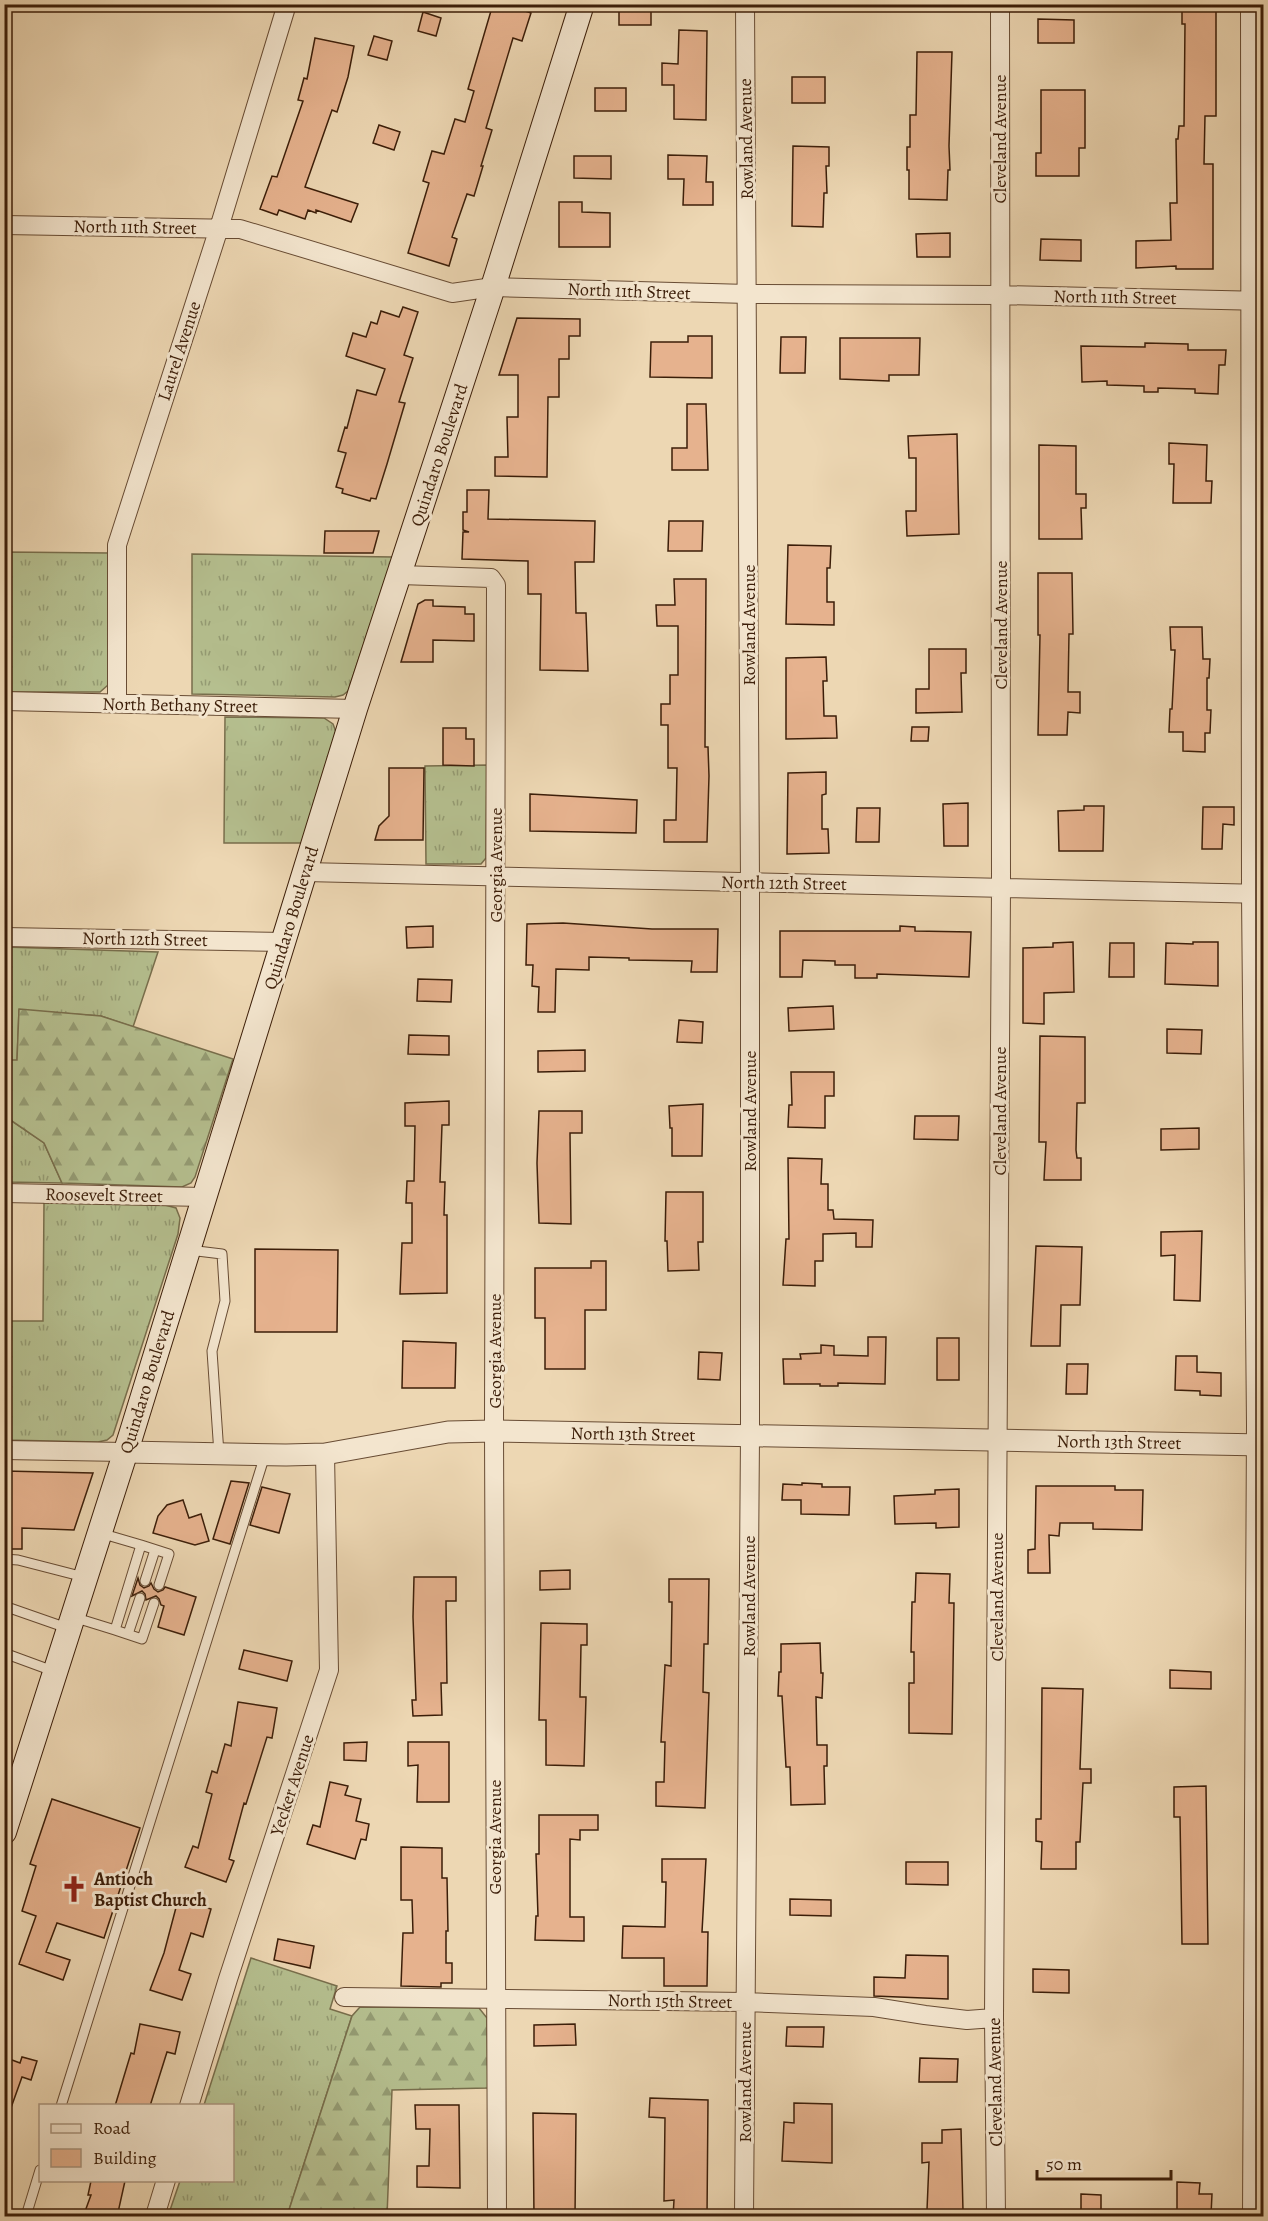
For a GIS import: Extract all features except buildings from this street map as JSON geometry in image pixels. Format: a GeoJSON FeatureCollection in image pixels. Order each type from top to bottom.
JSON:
{"type":"FeatureCollection","features":[{"type":"Feature","properties":{"kind":"main road","name":"Quindaro Boulevard"},"geometry":{"type":"LineString","coordinates":[[4,1832],[285,942],[355,709],[493,287],[582,4]]}},
{"type":"Feature","properties":{"kind":"street","name":"Laurel Avenue"},"geometry":{"type":"LineString","coordinates":[[117,703],[117,545],[219,228],[287,4]]}},
{"type":"Feature","properties":{"kind":"street","name":"Rowland Avenue"},"geometry":{"type":"LineString","coordinates":[[744,2217],[750,1436],[748,294],[745,4]]}},
{"type":"Feature","properties":{"kind":"street","name":"Cleveland Avenue"},"geometry":{"type":"LineString","coordinates":[[996,2217],[994,2018],[1001,887],[1000,4]]}},
{"type":"Feature","properties":{"kind":"street"},"geometry":{"type":"LineString","coordinates":[[1250,4],[1257,300],[1260,1445],[1258,2027],[1252,2217]]}},
{"type":"Feature","properties":{"kind":"street","name":"North 11th Street"},"geometry":{"type":"LineString","coordinates":[[4,225],[240,229],[452,293],[493,287],[748,294],[1000,295],[1257,300]]}},
{"type":"Feature","properties":{"kind":"street","name":"Georgia Avenue"},"geometry":{"type":"LineString","coordinates":[[400,575],[491,578],[496,585],[494,1431],[497,2217]]}},
{"type":"Feature","properties":{"kind":"street","name":"North Bethany Street"},"geometry":{"type":"LineString","coordinates":[[4,701],[355,709]]}},
{"type":"Feature","properties":{"kind":"street","name":"North 12th Street"},"geometry":{"type":"LineString","coordinates":[[305,873],[1257,894]]}},
{"type":"Feature","properties":{"kind":"street","name":"North 12th Street"},"geometry":{"type":"LineString","coordinates":[[4,937],[285,942]]}},
{"type":"Feature","properties":{"kind":"street","name":"Roosevelt Street"},"geometry":{"type":"LineString","coordinates":[[4,1193],[204,1197]]}},
{"type":"Feature","properties":{"kind":"street","name":"North 13th Street"},"geometry":{"type":"LineString","coordinates":[[4,1450],[325,1454],[448,1432],[494,1431],[1260,1445]]}},
{"type":"Feature","properties":{"kind":"street","name":"Yecker Avenue"},"geometry":{"type":"LineString","coordinates":[[190,2104],[329,1670],[325,1454]]}},
{"type":"Feature","properties":{"kind":"street","name":"North 15th Street"},"geometry":{"type":"LineString","coordinates":[[344,1997],[745,2002],[874,2007],[925,2016],[967,2020],[994,2018]]}},
{"type":"Feature","properties":{"kind":"street"},"geometry":{"type":"LineString","coordinates":[[155,2217],[166,2182]]}},
{"type":"Feature","properties":{"kind":"lane"},"geometry":{"type":"LineString","coordinates":[[188,1250],[222,1254],[225,1301],[213,1352],[219,1454]]}},
{"type":"Feature","properties":{"kind":"lane"},"geometry":{"type":"LineString","coordinates":[[62,2104],[265,1455]]}},
{"type":"Feature","properties":{"kind":"lane"},"geometry":{"type":"LineString","coordinates":[[100,1532],[169,1554],[159,1585]]}},
{"type":"Feature","properties":{"kind":"lane"},"geometry":{"type":"LineString","coordinates":[[115,1630],[141,1545]]}},
{"type":"Feature","properties":{"kind":"lane"},"geometry":{"type":"LineString","coordinates":[[145,1581],[155,1550]]}},
{"type":"Feature","properties":{"kind":"lane"},"geometry":{"type":"LineString","coordinates":[[4,1559],[18,1560],[85,1578]]}},
{"type":"Feature","properties":{"kind":"lane"},"geometry":{"type":"LineString","coordinates":[[128,1634],[140,1598]]}},
{"type":"Feature","properties":{"kind":"lane"},"geometry":{"type":"LineString","coordinates":[[4,1606],[71,1623],[115,1630],[142,1639],[154,1603]]}},
{"type":"Feature","properties":{"kind":"lane"},"geometry":{"type":"LineString","coordinates":[[4,1653],[56,1671]]}},
{"type":"Feature","properties":{"kind":"lane"},"geometry":{"type":"LineString","coordinates":[[26,2217],[39,2173]]}},
{"type":"Feature","properties":{"kind":"green space"},"geometry":{"type":"Polygon","coordinates":[[[5,552],[109,553],[108,685],[100,692],[5,692],[5,552]]]}},
{"type":"Feature","properties":{"kind":"green space"},"geometry":{"type":"Polygon","coordinates":[[[192,554],[393,557],[348,691],[335,697],[192,694],[192,554]]]}},
{"type":"Feature","properties":{"kind":"green space"},"geometry":{"type":"Polygon","coordinates":[[[225,717],[324,718],[333,724],[336,732],[302,843],[224,843],[225,717]]]}},
{"type":"Feature","properties":{"kind":"green space"},"geometry":{"type":"Polygon","coordinates":[[[487,765],[486,858],[481,864],[426,864],[425,766],[487,765]]]}},
{"type":"Feature","properties":{"kind":"green space"},"geometry":{"type":"Polygon","coordinates":[[[5,947],[158,952],[133,1027],[101,1016],[19,1010],[17,1061],[5,1060],[5,947]]]}},
{"type":"Feature","properties":{"kind":"green space"},"geometry":{"type":"Polygon","coordinates":[[[19,1009],[101,1016],[233,1059],[195,1177],[191,1183],[182,1187],[62,1183],[44,1143],[5,1116],[5,1060],[17,1060],[19,1009]]]}},
{"type":"Feature","properties":{"kind":"green space"},"geometry":{"type":"Polygon","coordinates":[[[4,1116],[44,1143],[62,1183],[5,1182],[4,1116]]]}},
{"type":"Feature","properties":{"kind":"green space"},"geometry":{"type":"Polygon","coordinates":[[[44,1201],[165,1205],[176,1208],[180,1218],[178,1234],[113,1435],[107,1440],[98,1442],[5,1440],[5,1321],[43,1321],[44,1201]]]}},
{"type":"Feature","properties":{"kind":"green space"},"geometry":{"type":"Polygon","coordinates":[[[251,1958],[337,1986],[330,2009],[352,2016],[287,2216],[168,2216],[180,2182],[234,2182],[234,2104],[204,2104],[251,1958]]]}},
{"type":"Feature","properties":{"kind":"green space"},"geometry":{"type":"Polygon","coordinates":[[[360,2007],[479,2008],[487,2018],[488,2088],[392,2090],[387,2216],[287,2216],[352,2016],[360,2007]]]}},
{"type":"Feature","properties":{"kind":"place","name":"Antioch Baptist Church"},"geometry":{"type":"Point","coordinates":[74,1889]}}]}
